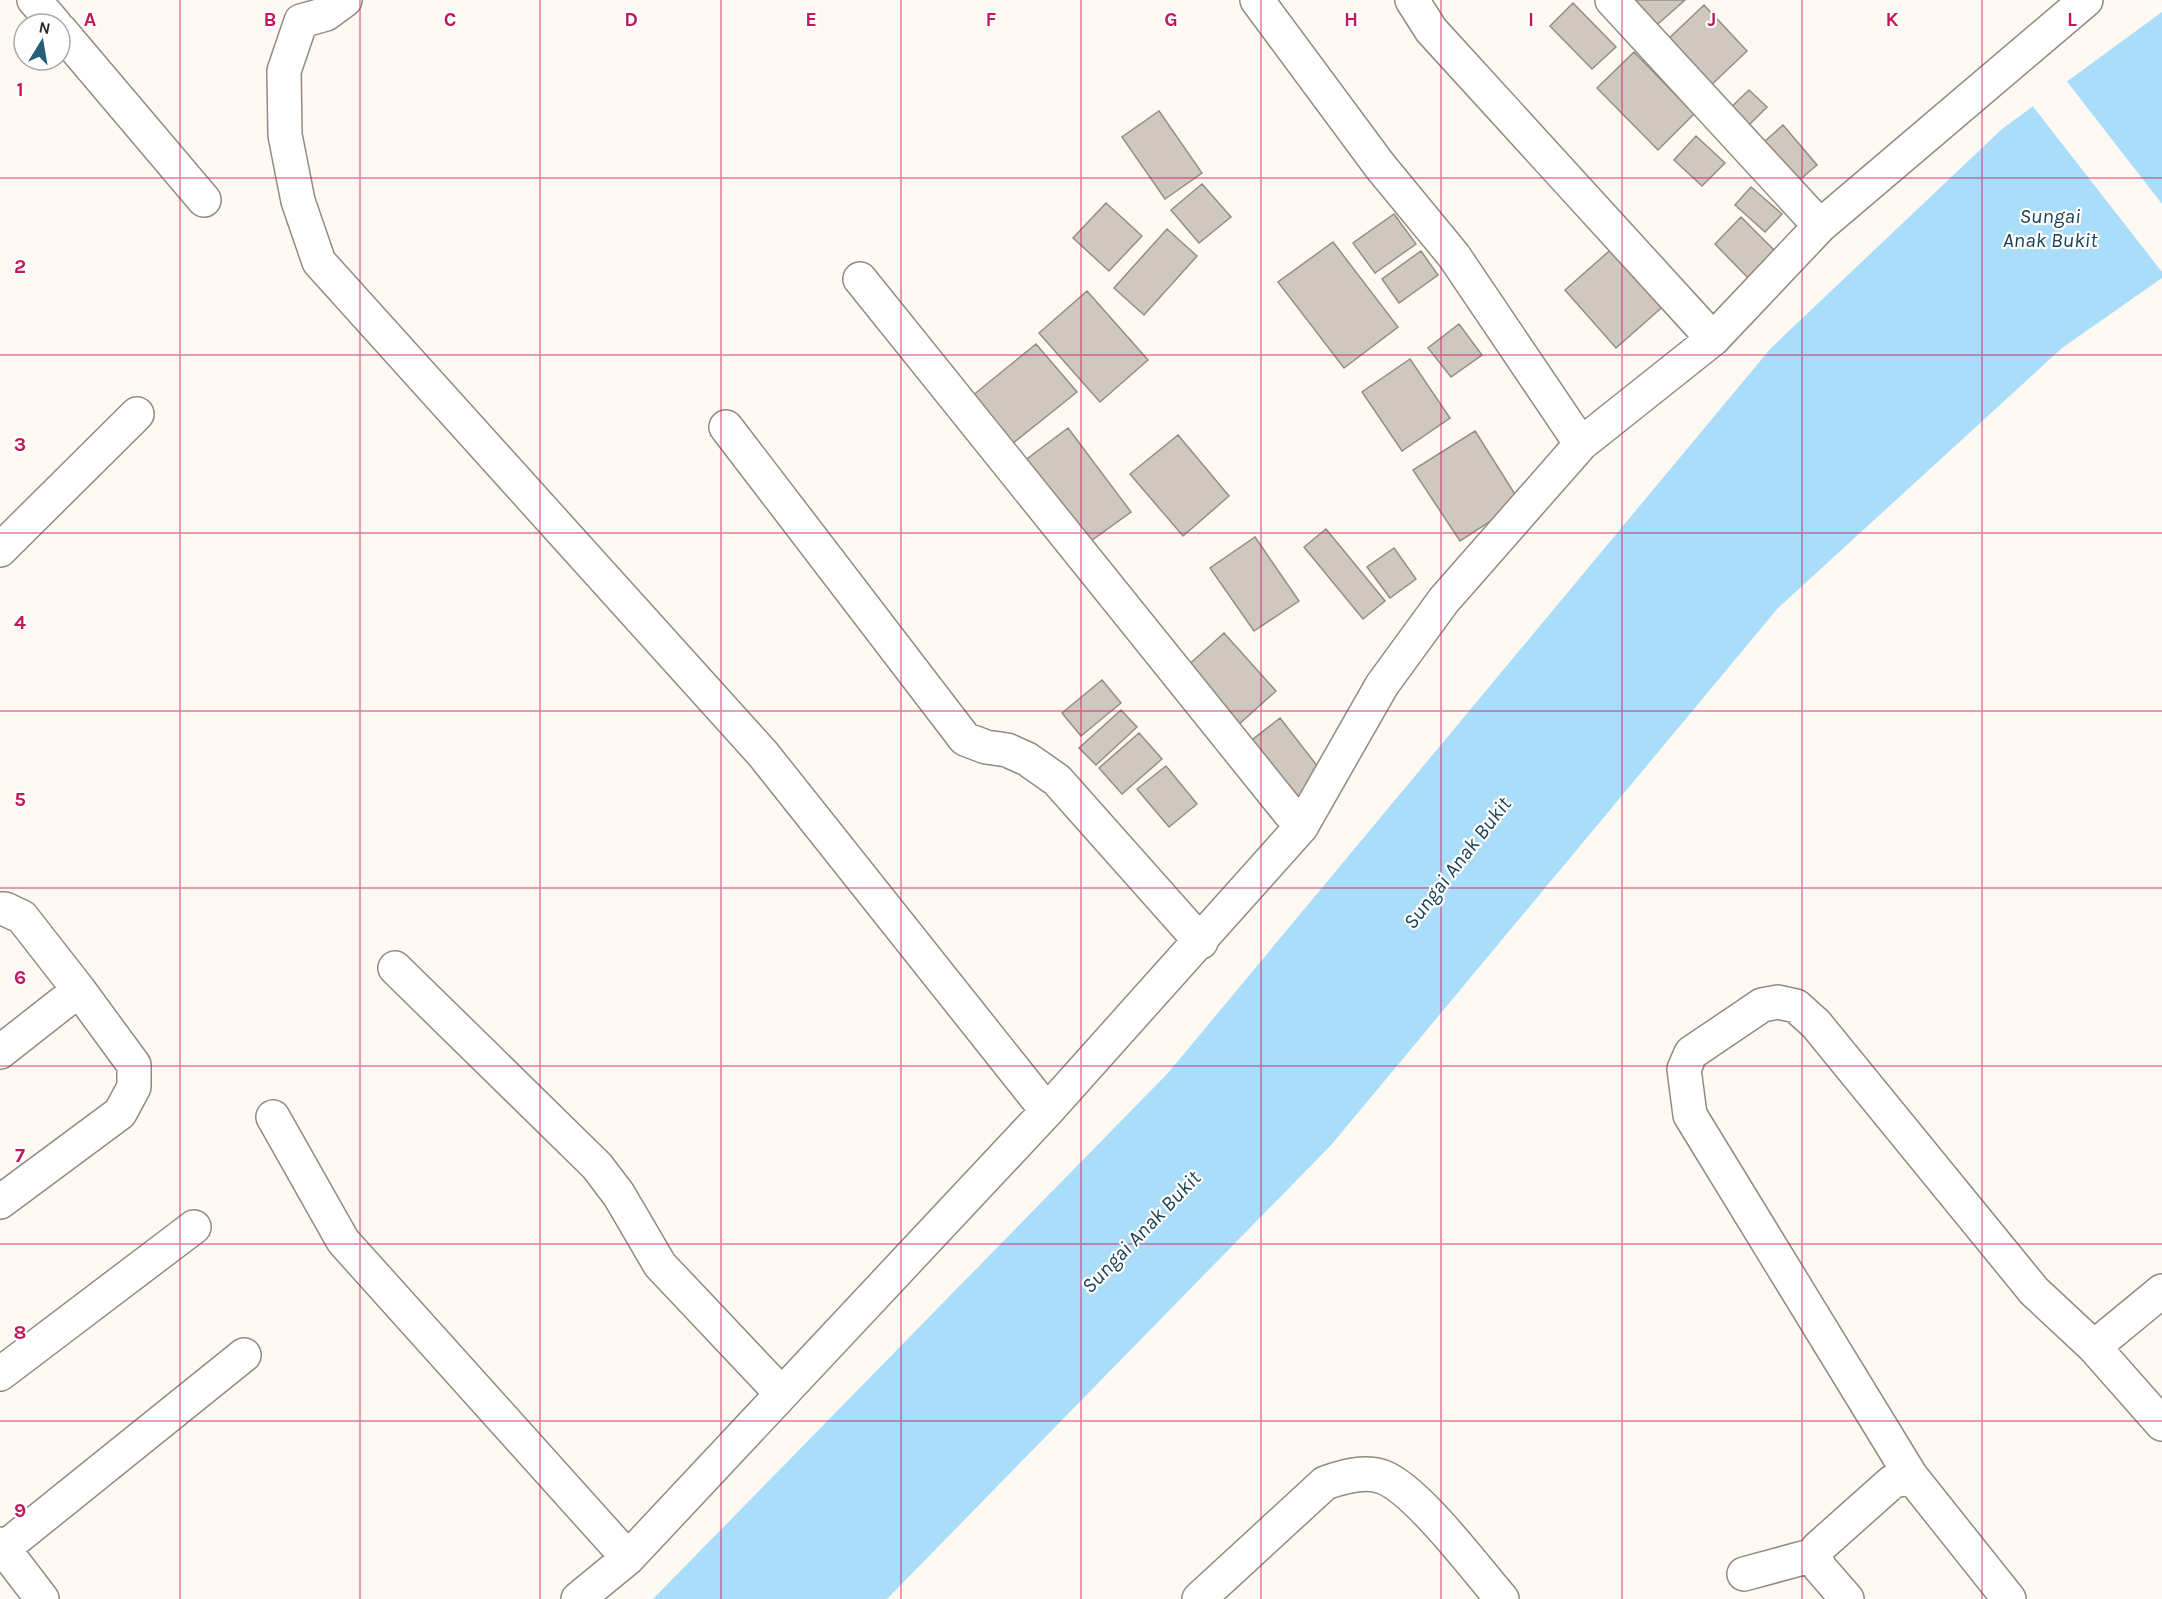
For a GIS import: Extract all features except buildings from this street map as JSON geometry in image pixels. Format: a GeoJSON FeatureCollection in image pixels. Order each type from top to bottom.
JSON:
{"type":"FeatureCollection","features":[{"type":"Feature","properties":{"kind":"street"},"geometry":{"type":"LineString","coordinates":[[34,0],[44,12]]}},
{"type":"Feature","properties":{"kind":"street"},"geometry":{"type":"LineString","coordinates":[[345,0],[326,14],[301,21],[284,71],[285,135],[298,201],[319,262],[764,754],[1047,1111]]}},
{"type":"Feature","properties":{"kind":"street"},"geometry":{"type":"LineString","coordinates":[[1257,0],[1380,166],[1454,256],[1581,444]]}},
{"type":"Feature","properties":{"kind":"street"},"geometry":{"type":"LineString","coordinates":[[1412,0],[1431,30],[1713,339]]}},
{"type":"Feature","properties":{"kind":"street"},"geometry":{"type":"LineString","coordinates":[[1612,0],[1820,226]]}},
{"type":"Feature","properties":{"kind":"street"},"geometry":{"type":"LineString","coordinates":[[578,1599],[628,1558],[1047,1111],[1201,942],[1301,827],[1382,685],[1451,592],[1581,444],[1713,339],[1820,226],[2086,0]]}},
{"type":"Feature","properties":{"kind":"street"},"geometry":{"type":"LineString","coordinates":[[72,44],[204,200]]}},
{"type":"Feature","properties":{"kind":"street"},"geometry":{"type":"LineString","coordinates":[[860,279],[1301,827]]}},
{"type":"Feature","properties":{"kind":"street"},"geometry":{"type":"LineString","coordinates":[[0,550],[137,414]]}},
{"type":"Feature","properties":{"kind":"street"},"geometry":{"type":"LineString","coordinates":[[726,427],[965,739],[986,747],[1007,750],[1028,759],[1057,780],[1201,942]]}},
{"type":"Feature","properties":{"kind":"street"},"geometry":{"type":"LineString","coordinates":[[0,1202],[120,1113],[135,1087],[134,1065],[79,990],[22,917],[3,909]]}},
{"type":"Feature","properties":{"kind":"street"},"geometry":{"type":"LineString","coordinates":[[395,968],[597,1167],[619,1195],[660,1265],[781,1393]]}},
{"type":"Feature","properties":{"kind":"street"},"geometry":{"type":"LineString","coordinates":[[0,1052],[79,990]]}},
{"type":"Feature","properties":{"kind":"street"},"geometry":{"type":"LineString","coordinates":[[2009,1599],[1911,1476],[1690,1115],[1684,1069],[1690,1053],[1762,1005],[1778,1002],[1796,1006],[1816,1024],[2034,1291],[2094,1347],[2162,1424]]}},
{"type":"Feature","properties":{"kind":"street"},"geometry":{"type":"LineString","coordinates":[[273,1117],[343,1241],[628,1558]]}},
{"type":"Feature","properties":{"kind":"street"},"geometry":{"type":"LineString","coordinates":[[0,1374],[194,1227]]}},
{"type":"Feature","properties":{"kind":"street"},"geometry":{"type":"LineString","coordinates":[[2094,1347],[2162,1291]]}},
{"type":"Feature","properties":{"kind":"street"},"geometry":{"type":"LineString","coordinates":[[42,1599],[2,1547],[244,1355]]}},
{"type":"Feature","properties":{"kind":"street"},"geometry":{"type":"LineString","coordinates":[[1200,1599],[1325,1483],[1350,1475],[1383,1477],[1414,1498],[1502,1599]]}},
{"type":"Feature","properties":{"kind":"street"},"geometry":{"type":"LineString","coordinates":[[1744,1574],[1814,1555],[1818,1548],[1878,1493],[1892,1482],[1911,1476]]}},
{"type":"Feature","properties":{"kind":"street"},"geometry":{"type":"LineString","coordinates":[[1814,1555],[1820,1568],[1847,1599]]}},
{"type":"Feature","properties":{"kind":"water","name":"Sungai Anak Bukit"},"geometry":{"type":"Polygon","coordinates":[[[2162,12],[2162,278],[2062,348],[1778,608],[1332,1144],[887,1599],[653,1599],[1168,1073],[1771,348],[2002,129],[2162,12]]]}},
{"type":"Feature","properties":{"kind":"pier"},"geometry":{"type":"Polygon","coordinates":[[[2065,79],[2162,204],[2162,272],[2031,104],[2065,79]]]}}]}
